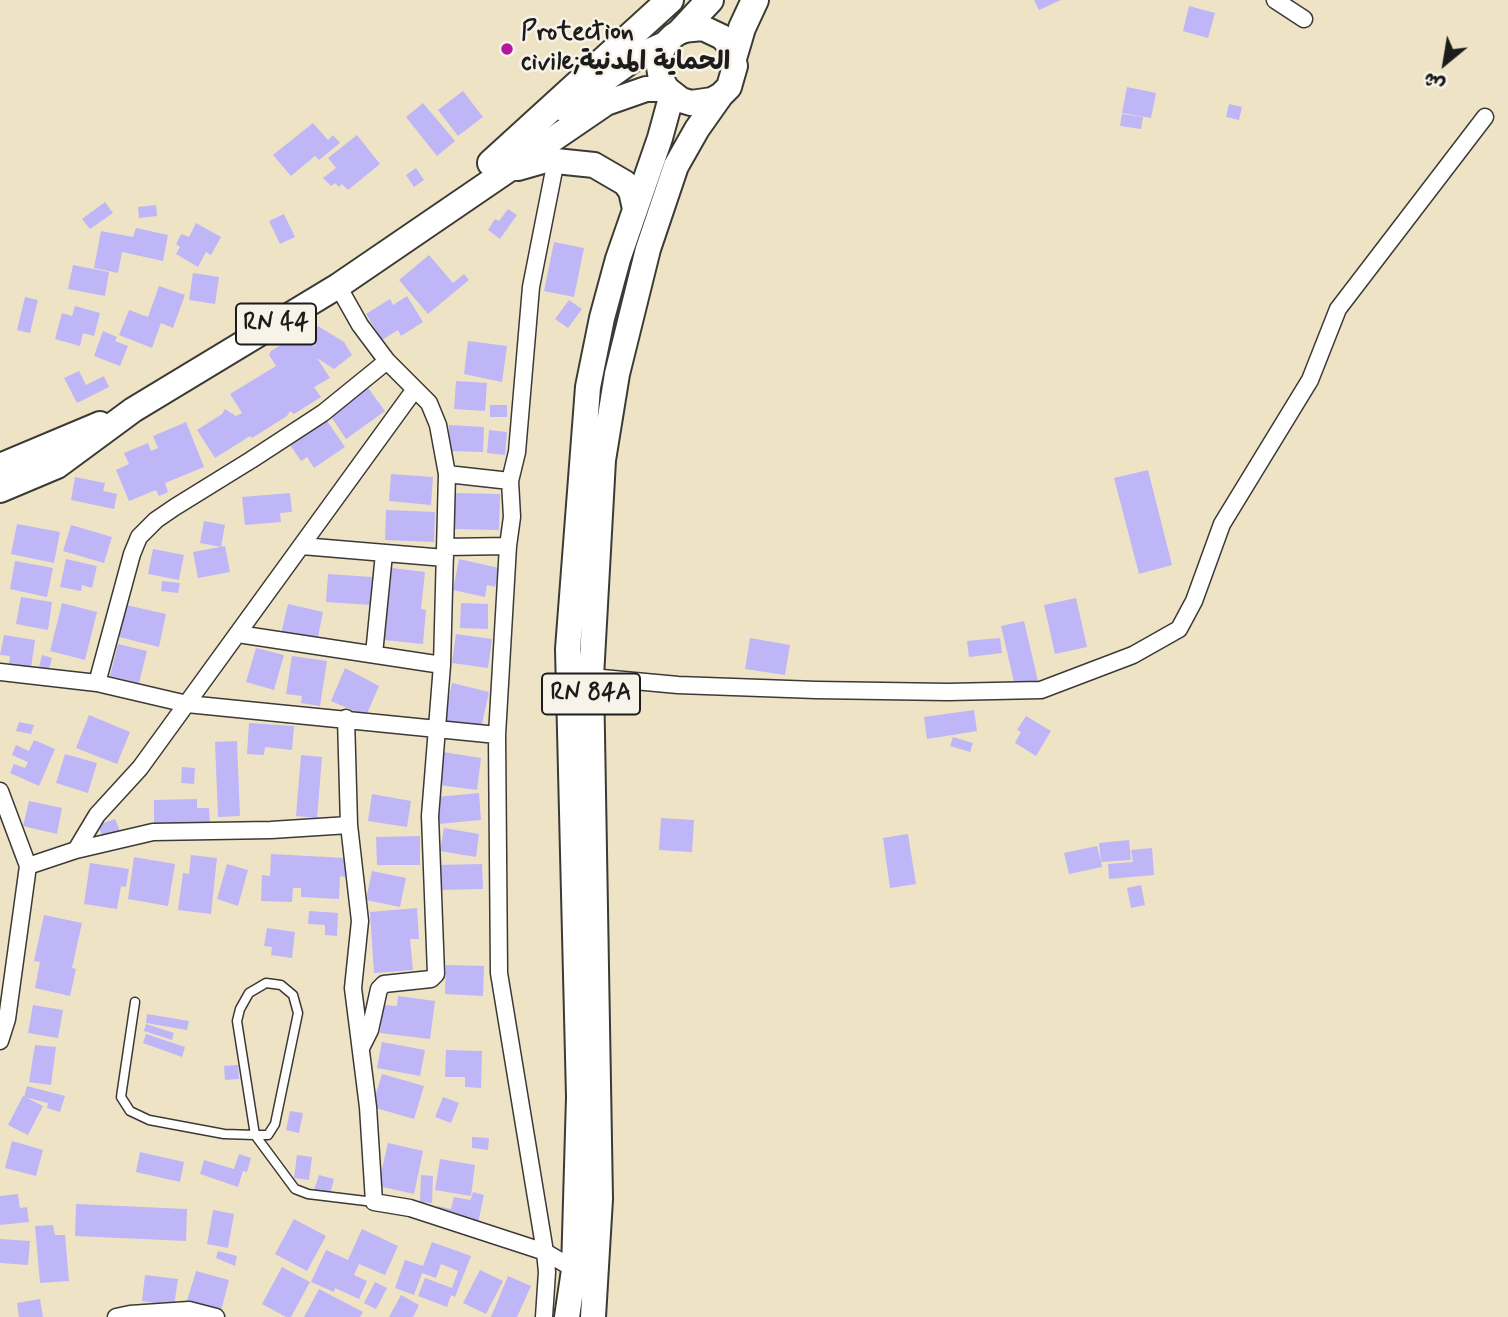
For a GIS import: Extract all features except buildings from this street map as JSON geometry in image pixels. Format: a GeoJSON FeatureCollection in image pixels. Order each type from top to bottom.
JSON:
{"type":"FeatureCollection","features":[{"type":"Feature","properties":{"kind":"highway"},"geometry":{"type":"LineString","coordinates":[[496,168],[670,0]]}},
{"type":"Feature","properties":{"kind":"highway","name":"RN 44"},"geometry":{"type":"LineString","coordinates":[[674,37],[710,0]]}},
{"type":"Feature","properties":{"kind":"highway"},"geometry":{"type":"LineString","coordinates":[[734,55],[742,28],[755,0]]}},
{"type":"Feature","properties":{"kind":"main road"},"geometry":{"type":"LineString","coordinates":[[703,28],[714,31],[730,46],[734,55],[733,77],[721,95],[712,100],[691,103],[670,92],[661,79],[660,55],[674,37],[703,28]]}},
{"type":"Feature","properties":{"kind":"main road","name":"RN 44"},"geometry":{"type":"LineString","coordinates":[[0,490],[57,466],[133,410],[338,286],[416,233],[638,56],[674,37]]}},
{"type":"Feature","properties":{"kind":"main road","name":"RN 44"},"geometry":{"type":"LineString","coordinates":[[496,168],[626,94],[646,89],[670,92]]}},
{"type":"Feature","properties":{"kind":"main road","name":"RN 84A"},"geometry":{"type":"LineString","coordinates":[[593,1317],[585,1275],[568,649],[588,387],[602,318],[660,138],[670,92]]}},
{"type":"Feature","properties":{"kind":"main road","name":"RN 84A"},"geometry":{"type":"LineString","coordinates":[[567,1317],[585,1275],[600,1199],[591,677],[600,493],[617,374],[645,259],[676,166],[721,95]]}},
{"type":"Feature","properties":{"kind":"main road"},"geometry":{"type":"LineString","coordinates":[[496,168],[546,160],[594,165],[618,177],[631,191],[635,209]]}},
{"type":"Feature","properties":{"kind":"main road","name":"RN 44"},"geometry":{"type":"LineString","coordinates":[[0,466],[133,410]]}},
{"type":"Feature","properties":{"kind":"street"},"geometry":{"type":"LineString","coordinates":[[1275,0],[1304,19]]}},
{"type":"Feature","properties":{"kind":"street"},"geometry":{"type":"LineString","coordinates":[[591,677],[678,685],[816,690],[1041,690],[1133,655],[1179,629],[1194,600],[1222,524],[1310,380],[1338,309],[1485,117]]}},
{"type":"Feature","properties":{"kind":"street"},"geometry":{"type":"LineString","coordinates":[[544,1317],[547,1272],[545,1252],[499,973],[497,735],[512,517],[510,481],[517,452],[531,287],[556,160]]}},
{"type":"Feature","properties":{"kind":"street"},"geometry":{"type":"LineString","coordinates":[[338,286],[360,325],[387,361],[429,403],[438,425],[447,474],[442,665],[430,816],[436,974],[431,979],[384,984],[379,989],[370,1030],[361,1048]]}},
{"type":"Feature","properties":{"kind":"street"},"geometry":{"type":"LineString","coordinates":[[97,683],[139,537],[175,506],[323,413],[387,361]]}},
{"type":"Feature","properties":{"kind":"street"},"geometry":{"type":"LineString","coordinates":[[76,850],[97,815],[131,779],[187,704],[302,546],[357,465],[415,389]]}},
{"type":"Feature","properties":{"kind":"street"},"geometry":{"type":"LineString","coordinates":[[447,474],[510,481]]}},
{"type":"Feature","properties":{"kind":"street"},"geometry":{"type":"LineString","coordinates":[[302,546],[384,554],[508,546]]}},
{"type":"Feature","properties":{"kind":"street"},"geometry":{"type":"LineString","coordinates":[[374,654],[384,554]]}},
{"type":"Feature","properties":{"kind":"street"},"geometry":{"type":"LineString","coordinates":[[238,634],[442,665]]}},
{"type":"Feature","properties":{"kind":"street"},"geometry":{"type":"LineString","coordinates":[[0,672],[97,683],[187,704],[497,735]]}},
{"type":"Feature","properties":{"kind":"street"},"geometry":{"type":"LineString","coordinates":[[346,718],[349,825],[360,921],[353,988],[361,1048],[374,1202],[410,1208],[545,1252],[585,1275]]}},
{"type":"Feature","properties":{"kind":"street"},"geometry":{"type":"LineString","coordinates":[[0,791],[28,866],[7,1019],[0,1041]]}},
{"type":"Feature","properties":{"kind":"street"},"geometry":{"type":"LineString","coordinates":[[28,866],[76,850],[153,832],[271,830],[349,825]]}},
{"type":"Feature","properties":{"kind":"street"},"geometry":{"type":"LineString","coordinates":[[116,1317],[130,1314],[216,1317]]}},
{"type":"Feature","properties":{"kind":"lane"},"geometry":{"type":"LineString","coordinates":[[135,1002],[121,1097],[130,1111],[149,1120],[224,1134],[255,1135],[268,1135],[275,1124],[298,1013],[293,995],[281,985],[266,983],[249,993],[240,1009],[237,1021],[255,1135],[295,1189],[308,1194],[374,1202]]}},
{"type":"Feature","properties":{"kind":"place","name":"Protection civile;الحماية المدنية"},"geometry":{"type":"Point","coordinates":[507,49]}}]}
